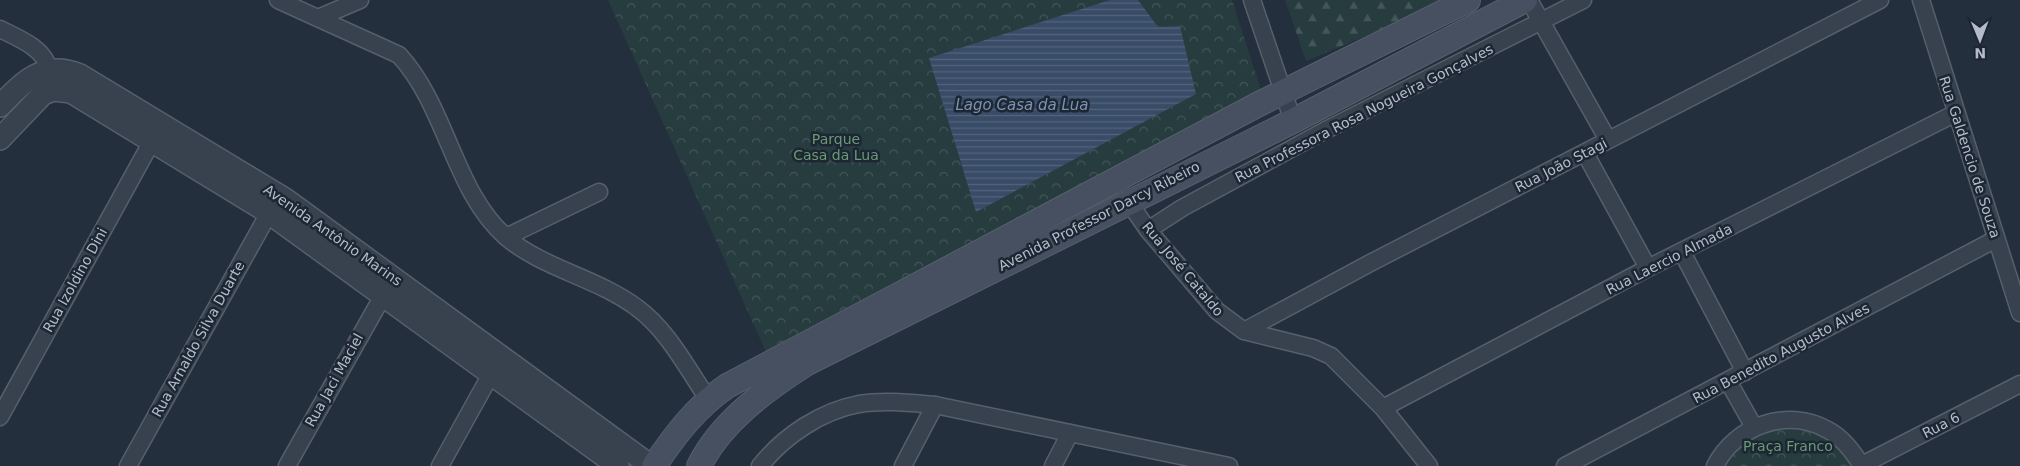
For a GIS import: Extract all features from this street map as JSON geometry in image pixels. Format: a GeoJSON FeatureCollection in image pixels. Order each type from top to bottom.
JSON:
{"type":"FeatureCollection","features":[{"type":"Feature","properties":{"kind":"main road","name":"Avenida Professor Darcy Ribeiro"},"geometry":{"type":"LineString","coordinates":[[652,466],[679,430],[708,399],[750,372],[1282,93],[1468,0]]}},
{"type":"Feature","properties":{"kind":"main road","name":"Avenida Professor Darcy Ribeiro"},"geometry":{"type":"LineString","coordinates":[[699,466],[711,445],[741,413],[766,392],[807,363],[1293,120],[1527,0]]}},
{"type":"Feature","properties":{"kind":"main road"},"geometry":{"type":"LineString","coordinates":[[708,399],[711,414],[711,445]]}},
{"type":"Feature","properties":{"kind":"street"},"geometry":{"type":"LineString","coordinates":[[278,0],[383,46],[399,55],[413,70],[430,98],[461,171],[486,215],[506,237],[539,257],[601,286],[635,306],[651,319],[708,399]]}},
{"type":"Feature","properties":{"kind":"street"},"geometry":{"type":"LineString","coordinates":[[318,18],[360,0]]}},
{"type":"Feature","properties":{"kind":"street"},"geometry":{"type":"LineString","coordinates":[[1252,0],[1282,93],[1293,120]]}},
{"type":"Feature","properties":{"kind":"street"},"geometry":{"type":"LineString","coordinates":[[1527,0],[1608,140]]}},
{"type":"Feature","properties":{"kind":"street","name":"Rua Professora Rosa Nogueira Gonçalves"},"geometry":{"type":"LineString","coordinates":[[1148,230],[1182,208],[1324,131],[1583,0]]}},
{"type":"Feature","properties":{"kind":"street","name":"Rua João Stagi"},"geometry":{"type":"LineString","coordinates":[[1244,331],[1374,260],[1880,0]]}},
{"type":"Feature","properties":{"kind":"street","name":"Rua Galdencio de Souza"},"geometry":{"type":"LineString","coordinates":[[1921,0],[2020,313]]}},
{"type":"Feature","properties":{"kind":"street"},"geometry":{"type":"LineString","coordinates":[[0,29],[32,47],[44,57],[49,70],[33,76],[0,106]]}},
{"type":"Feature","properties":{"kind":"street","name":"Avenida Antônio Marins"},"geometry":{"type":"LineString","coordinates":[[49,70],[67,70],[80,75],[285,199],[491,374],[607,456],[652,466]]}},
{"type":"Feature","properties":{"kind":"street","name":"Avenida Antônio Marins"},"geometry":{"type":"LineString","coordinates":[[0,139],[43,94],[54,90],[71,92],[150,143],[269,213],[388,287],[607,456]]}},
{"type":"Feature","properties":{"kind":"street","name":"Rua Laercio Almada"},"geometry":{"type":"LineString","coordinates":[[1383,408],[1648,268],[1956,113]]}},
{"type":"Feature","properties":{"kind":"street","name":"Rua Izoldino Dini"},"geometry":{"type":"LineString","coordinates":[[0,417],[162,124]]}},
{"type":"Feature","properties":{"kind":"street"},"geometry":{"type":"LineString","coordinates":[[1585,153],[1648,268]]}},
{"type":"Feature","properties":{"kind":"street"},"geometry":{"type":"LineString","coordinates":[[506,237],[600,192]]}},
{"type":"Feature","properties":{"kind":"street","name":"Rua José Cataldo"},"geometry":{"type":"LineString","coordinates":[[1128,201],[1148,230],[1217,311],[1244,331],[1313,348],[1331,356],[1383,408],[1429,466]]}},
{"type":"Feature","properties":{"kind":"street","name":"Rua Arnaldo Silva Duarte"},"geometry":{"type":"LineString","coordinates":[[128,466],[269,213]]}},
{"type":"Feature","properties":{"kind":"street","name":"Rua Benedito Augusto Alves"},"geometry":{"type":"LineString","coordinates":[[1565,466],[1996,239]]}},
{"type":"Feature","properties":{"kind":"street"},"geometry":{"type":"LineString","coordinates":[[1682,252],[1745,372]]}},
{"type":"Feature","properties":{"kind":"street","name":"Rua Jaci Maciel"},"geometry":{"type":"LineString","coordinates":[[287,466],[388,287]]}},
{"type":"Feature","properties":{"kind":"street"},"geometry":{"type":"LineString","coordinates":[[440,466],[491,374]]}},
{"type":"Feature","properties":{"kind":"street"},"geometry":{"type":"LineString","coordinates":[[1728,381],[1754,427]]}},
{"type":"Feature","properties":{"kind":"street","name":"Rua 6"},"geometry":{"type":"LineString","coordinates":[[1862,466],[2020,384]]}},
{"type":"Feature","properties":{"kind":"street"},"geometry":{"type":"LineString","coordinates":[[760,466],[767,457],[800,429],[832,413],[859,404],[891,402],[935,405],[1208,464],[1229,466]]}},
{"type":"Feature","properties":{"kind":"street"},"geometry":{"type":"LineString","coordinates":[[903,466],[935,405]]}},
{"type":"Feature","properties":{"kind":"street"},"geometry":{"type":"LineString","coordinates":[[1715,466],[1721,455],[1736,439],[1754,427],[1779,420],[1804,421],[1828,430],[1848,445],[1862,466]]}},
{"type":"Feature","properties":{"kind":"street"},"geometry":{"type":"LineString","coordinates":[[1053,466],[1070,433]]}},
{"type":"Feature","properties":{"kind":"green space","name":"Parque Casa da Lua"},"geometry":{"type":"Polygon","coordinates":[[[608,0],[1232,0],[1261,90],[766,352],[608,0]]]}},
{"type":"Feature","properties":{"kind":"green space"},"geometry":{"type":"Polygon","coordinates":[[[1285,0],[1452,0],[1306,61],[1285,0]]]}},
{"type":"Feature","properties":{"kind":"green space","name":"Praça Franco"},"geometry":{"type":"Polygon","coordinates":[[[1800,427],[1817,433],[1831,441],[1854,466],[1723,466],[1751,437],[1768,430],[1800,427]]]}},
{"type":"Feature","properties":{"kind":"water","name":"Lago Casa da Lua"},"geometry":{"type":"Polygon","coordinates":[[[1110,0],[1138,0],[1158,27],[1180,26],[1196,94],[976,212],[929,58],[1110,0]]]}}]}
